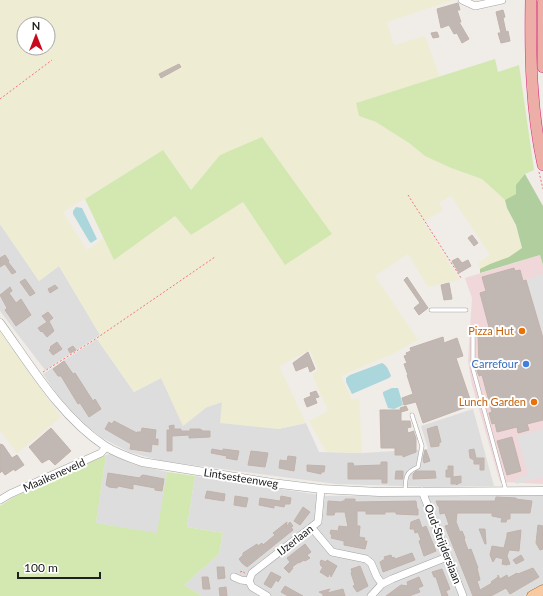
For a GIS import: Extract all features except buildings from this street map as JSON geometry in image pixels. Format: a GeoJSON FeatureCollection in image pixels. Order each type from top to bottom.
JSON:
{"type":"FeatureCollection","features":[{"type":"Feature","properties":{"kind":"highway"},"geometry":{"type":"LineString","coordinates":[[531,0],[531,65],[533,93],[543,165]]}},
{"type":"Feature","properties":{"kind":"highway"},"geometry":{"type":"LineString","coordinates":[[543,3],[543,68]]}},
{"type":"Feature","properties":{"kind":"main road"},"geometry":{"type":"LineString","coordinates":[[532,596],[543,590]]}},
{"type":"Feature","properties":{"kind":"street"},"geometry":{"type":"LineString","coordinates":[[462,0],[475,6],[502,0]]}},
{"type":"Feature","properties":{"kind":"street","name":"Lintsesteenweg"},"geometry":{"type":"LineString","coordinates":[[0,323],[58,404],[71,418],[87,433],[106,447],[142,462],[272,483],[321,489],[405,492],[543,491]]}},
{"type":"Feature","properties":{"kind":"street","name":"Maaikeneveld"},"geometry":{"type":"LineString","coordinates":[[0,500],[10,494],[101,453],[106,447]]}},
{"type":"Feature","properties":{"kind":"street","name":"IJzerlaan"},"geometry":{"type":"LineString","coordinates":[[249,581],[252,574],[318,522],[321,489]]}},
{"type":"Feature","properties":{"kind":"street","name":"Oud-Strijderslaan"},"geometry":{"type":"LineString","coordinates":[[422,491],[463,596]]}},
{"type":"Feature","properties":{"kind":"street"},"geometry":{"type":"LineString","coordinates":[[312,528],[332,552],[366,559],[371,563],[382,584]]}},
{"type":"Feature","properties":{"kind":"street"},"geometry":{"type":"LineString","coordinates":[[371,596],[382,584],[400,575],[448,557]]}},
{"type":"Feature","properties":{"kind":"street"},"geometry":{"type":"LineString","coordinates":[[237,575],[241,580],[249,581],[252,587],[267,596]]}},
{"type":"Feature","properties":{"kind":"lane"},"geometry":{"type":"LineString","coordinates":[[431,310],[466,310]]}},
{"type":"Feature","properties":{"kind":"lane"},"geometry":{"type":"LineString","coordinates":[[473,332],[473,369],[506,491]]}},
{"type":"Feature","properties":{"kind":"lane"},"geometry":{"type":"LineString","coordinates":[[405,492],[406,476],[410,470],[418,467],[422,446],[412,415]]}},
{"type":"Feature","properties":{"kind":"path"},"geometry":{"type":"LineString","coordinates":[[0,99],[52,60]]}},
{"type":"Feature","properties":{"kind":"path"},"geometry":{"type":"LineString","coordinates":[[408,194],[461,278]]}},
{"type":"Feature","properties":{"kind":"path"},"geometry":{"type":"LineString","coordinates":[[38,376],[94,340],[215,257]]}},
{"type":"Feature","properties":{"kind":"path"},"geometry":{"type":"LineString","coordinates":[[237,575],[243,571],[245,574]]}},
{"type":"Feature","properties":{"kind":"shaded area"},"geometry":{"type":"Polygon","coordinates":[[[0,224],[39,281],[59,266],[100,335],[45,370],[0,311],[0,224]]]}},
{"type":"Feature","properties":{"kind":"shaded area"},"geometry":{"type":"Polygon","coordinates":[[[540,255],[543,265],[543,484],[500,482],[472,385],[468,361],[472,298],[465,278],[540,255]]]}},
{"type":"Feature","properties":{"kind":"shaded area"},"geometry":{"type":"Polygon","coordinates":[[[543,274],[543,335],[526,280],[534,278],[533,276],[543,274]]]}},
{"type":"Feature","properties":{"kind":"shaded area"},"geometry":{"type":"Polygon","coordinates":[[[97,339],[134,392],[161,378],[207,407],[222,402],[278,429],[306,423],[319,452],[362,453],[428,449],[421,426],[473,409],[494,486],[435,487],[336,484],[162,461],[129,452],[102,438],[80,421],[61,400],[43,374],[97,339]]]}},
{"type":"Feature","properties":{"kind":"shaded area"},"geometry":{"type":"Polygon","coordinates":[[[543,429],[543,477],[516,484],[515,479],[528,475],[517,436],[543,429]]]}},
{"type":"Feature","properties":{"kind":"shaded area"},"geometry":{"type":"Polygon","coordinates":[[[110,454],[133,464],[167,472],[158,534],[96,523],[106,455],[110,454]]]}},
{"type":"Feature","properties":{"kind":"shaded area"},"geometry":{"type":"Polygon","coordinates":[[[195,476],[326,496],[485,494],[543,495],[543,585],[524,596],[202,596],[184,585],[219,554],[223,533],[187,527],[195,476]]]}},
{"type":"Feature","properties":{"kind":"green space"},"geometry":{"type":"Polygon","coordinates":[[[0,0],[453,0],[387,22],[394,45],[425,36],[440,77],[356,103],[359,116],[376,122],[409,143],[425,156],[451,168],[482,179],[505,200],[507,208],[516,225],[522,248],[509,257],[480,269],[478,263],[490,255],[451,196],[439,203],[443,210],[424,222],[460,280],[428,287],[408,254],[375,276],[418,340],[390,355],[341,376],[352,400],[359,398],[362,453],[326,452],[309,421],[328,411],[312,374],[318,370],[310,350],[279,366],[306,423],[278,429],[220,423],[222,402],[207,407],[183,426],[161,378],[134,392],[97,339],[100,335],[59,266],[39,281],[0,224],[0,0]],[[163,150],[63,212],[87,250],[104,238],[114,260],[175,216],[191,235],[243,201],[285,265],[220,155],[191,190],[163,150]]]}},
{"type":"Feature","properties":{"kind":"green space"},"geometry":{"type":"Polygon","coordinates":[[[495,59],[498,72],[519,65],[534,170],[525,174],[516,194],[505,200],[482,179],[451,168],[425,156],[409,143],[376,122],[359,116],[356,103],[495,59]]]}},
{"type":"Feature","properties":{"kind":"green space"},"geometry":{"type":"Polygon","coordinates":[[[262,137],[332,234],[285,265],[243,202],[191,235],[175,216],[114,260],[85,199],[163,150],[191,190],[220,155],[262,137]]]}},
{"type":"Feature","properties":{"kind":"green space"},"geometry":{"type":"Polygon","coordinates":[[[525,174],[543,206],[543,265],[540,255],[480,273],[480,269],[509,257],[522,248],[516,225],[507,208],[505,200],[516,194],[516,185],[525,174]]]}},
{"type":"Feature","properties":{"kind":"green space"},"geometry":{"type":"Polygon","coordinates":[[[0,331],[61,417],[17,453],[0,430],[0,331]]]}},
{"type":"Feature","properties":{"kind":"green space"},"geometry":{"type":"Polygon","coordinates":[[[106,455],[96,523],[157,533],[167,472],[195,476],[187,527],[223,533],[219,554],[184,585],[202,596],[0,596],[0,506],[14,497],[106,455]]]}},
{"type":"Feature","properties":{"kind":"water"},"geometry":{"type":"Polygon","coordinates":[[[76,207],[82,208],[97,239],[91,243],[73,214],[76,207]]]}},
{"type":"Feature","properties":{"kind":"water"},"geometry":{"type":"Polygon","coordinates":[[[382,363],[387,367],[391,376],[352,394],[346,382],[346,378],[350,375],[382,363]]]}},
{"type":"Feature","properties":{"kind":"water"},"geometry":{"type":"Polygon","coordinates":[[[392,388],[398,388],[403,405],[394,409],[388,408],[383,394],[383,392],[392,388]]]}},
{"type":"Feature","properties":{"kind":"place","name":"Pizza Hut"},"geometry":{"type":"Point","coordinates":[522,331]}},
{"type":"Feature","properties":{"kind":"place","name":"Carrefour"},"geometry":{"type":"Point","coordinates":[526,364]}},
{"type":"Feature","properties":{"kind":"place","name":"Lunch Garden"},"geometry":{"type":"Point","coordinates":[534,402]}}]}
